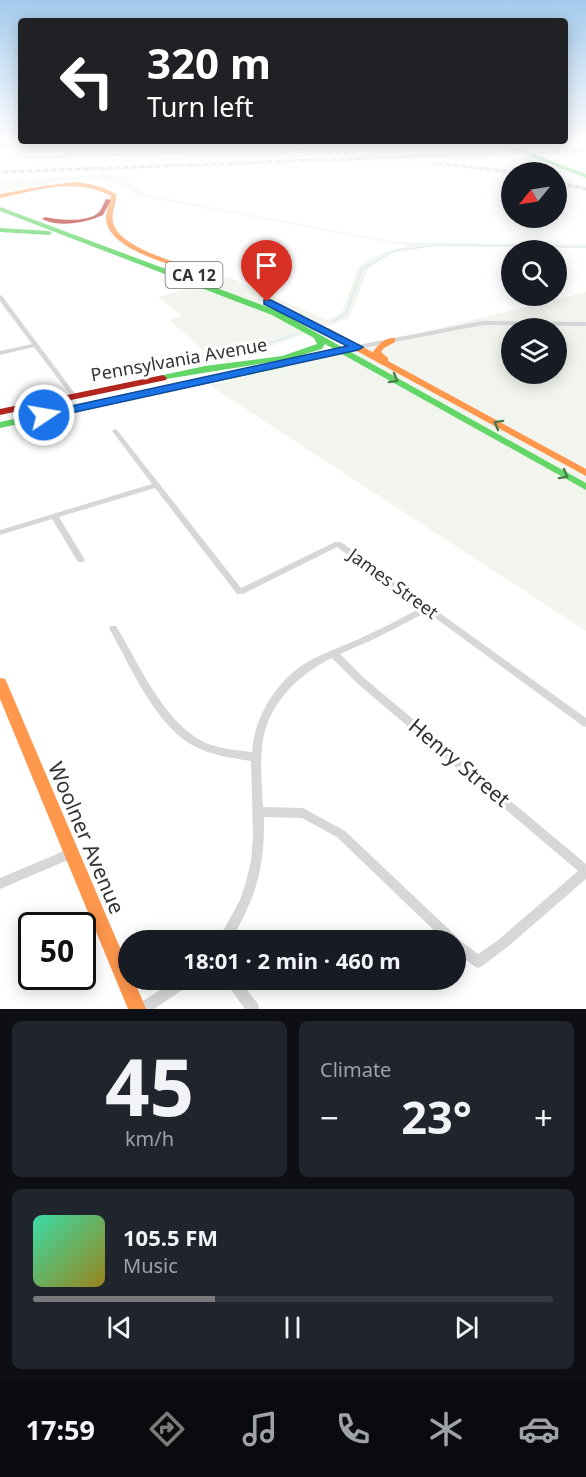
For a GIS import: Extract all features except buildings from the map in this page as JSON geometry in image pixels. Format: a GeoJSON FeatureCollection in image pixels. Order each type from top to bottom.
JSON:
{"type":"FeatureCollection","features":[{"type":"Feature","properties":{"kind":"main road"},"geometry":{"type":"LineString","coordinates":[[0,196],[52,187]]}},
{"type":"Feature","properties":{"kind":"main road"},"geometry":{"type":"LineString","coordinates":[[27,214],[59,221],[79,221],[96,217],[105,210],[108,195],[94,187]]}},
{"type":"Feature","properties":{"kind":"main road"},"geometry":{"type":"LineString","coordinates":[[101,187],[112,192],[114,198],[110,223],[112,230],[119,237],[212,282]]}},
{"type":"Feature","properties":{"kind":"main road","name":"CA 12"},"geometry":{"type":"LineString","coordinates":[[0,204],[285,310],[358,347],[586,473]]}},
{"type":"Feature","properties":{"kind":"main road","name":"CA 12"},"geometry":{"type":"LineString","coordinates":[[0,209],[261,306],[586,487]]}},
{"type":"Feature","properties":{"kind":"main road"},"geometry":{"type":"LineString","coordinates":[[0,230],[50,233],[151,265]]}},
{"type":"Feature","properties":{"kind":"main road"},"geometry":{"type":"LineString","coordinates":[[288,358],[319,347],[321,344],[316,335]]}},
{"type":"Feature","properties":{"kind":"main road"},"geometry":{"type":"LineString","coordinates":[[389,364],[378,352],[381,346],[392,340]]}},
{"type":"Feature","properties":{"kind":"main road","name":"Pennsylvania Avenue"},"geometry":{"type":"LineString","coordinates":[[0,412],[205,369],[358,347]]}},
{"type":"Feature","properties":{"kind":"main road","name":"Pennsylvania Avenue"},"geometry":{"type":"LineString","coordinates":[[0,425],[286,364],[288,358]]}},
{"type":"Feature","properties":{"kind":"main road","name":"Woolner Avenue"},"geometry":{"type":"LineString","coordinates":[[0,683],[136,1009]]}},
{"type":"Feature","properties":{"kind":"street"},"geometry":{"type":"LineString","coordinates":[[1,301],[74,396]]}},
{"type":"Feature","properties":{"kind":"street","name":"Pennsylvania Avenue"},"geometry":{"type":"LineString","coordinates":[[358,347],[483,323],[586,324]]}},
{"type":"Feature","properties":{"kind":"street"},"geometry":{"type":"LineString","coordinates":[[0,353],[36,345]]}},
{"type":"Feature","properties":{"kind":"street","name":"James Street"},"geometry":{"type":"LineString","coordinates":[[115,431],[240,592],[338,544],[586,723]]}},
{"type":"Feature","properties":{"kind":"street"},"geometry":{"type":"LineString","coordinates":[[0,533],[156,485]]}},
{"type":"Feature","properties":{"kind":"street"},"geometry":{"type":"LineString","coordinates":[[54,516],[81,560]]}},
{"type":"Feature","properties":{"kind":"street"},"geometry":{"type":"LineString","coordinates":[[230,930],[243,909],[252,885],[257,859],[259,812],[254,757],[258,733],[274,700],[293,678],[315,663],[426,609]]}},
{"type":"Feature","properties":{"kind":"street"},"geometry":{"type":"LineString","coordinates":[[113,628],[162,710],[174,725],[194,742],[221,751],[254,757]]}},
{"type":"Feature","properties":{"kind":"street","name":"Henry Street"},"geometry":{"type":"LineString","coordinates":[[334,654],[361,681],[586,871]]}},
{"type":"Feature","properties":{"kind":"street"},"geometry":{"type":"LineString","coordinates":[[259,812],[303,813],[341,834],[442,930]]}},
{"type":"Feature","properties":{"kind":"street"},"geometry":{"type":"LineString","coordinates":[[0,884],[71,853]]}},
{"type":"Feature","properties":{"kind":"street"},"geometry":{"type":"LineString","coordinates":[[466,952],[478,962],[501,945],[586,871]]}},
{"type":"Feature","properties":{"kind":"street"},"geometry":{"type":"LineString","coordinates":[[143,1009],[172,990]]}},
{"type":"Feature","properties":{"kind":"street"},"geometry":{"type":"LineString","coordinates":[[239,990],[253,1009]]}},
{"type":"Feature","properties":{"kind":"shaded area"},"geometry":{"type":"Polygon","coordinates":[[[1,187],[29,187],[3,192],[1,187]]]}},
{"type":"Feature","properties":{"kind":"shaded area"},"geometry":{"type":"Polygon","coordinates":[[[124,187],[137,187],[145,194],[395,242],[501,244],[501,247],[435,246],[391,253],[368,269],[349,318],[227,362],[216,358],[205,361],[198,357],[205,352],[170,320],[182,316],[158,297],[228,277],[327,320],[342,313],[358,268],[363,263],[388,251],[408,246],[138,196],[124,187]]]}},
{"type":"Feature","properties":{"kind":"shaded area"},"geometry":{"type":"Polygon","coordinates":[[[567,245],[586,245],[586,248],[567,248],[567,245]]]}},
{"type":"Feature","properties":{"kind":"shaded area"},"geometry":{"type":"Polygon","coordinates":[[[586,292],[586,631],[209,385],[529,306],[567,306],[567,297],[586,292]]]}},
{"type":"Feature","properties":{"kind":"waterway"},"geometry":{"type":"LineString","coordinates":[[333,321],[346,314],[362,269],[396,250],[442,245],[586,247]]}},
{"type":"Feature","properties":{"kind":"waterway"},"geometry":{"type":"LineString","coordinates":[[224,359],[296,334]]}},
{"type":"Feature","properties":{"kind":"railway"},"geometry":{"type":"LineString","coordinates":[[578,187],[586,189]]}},
{"type":"Feature","properties":{"kind":"traffic: fast"},"geometry":{"type":"LineString","coordinates":[[0,209],[275,313],[586,487]]}},
{"type":"Feature","properties":{"kind":"traffic: fast"},"geometry":{"type":"LineString","coordinates":[[0,230],[49,233]]}},
{"type":"Feature","properties":{"kind":"traffic: fast"},"geometry":{"type":"LineString","coordinates":[[283,358],[319,347],[321,344],[316,335]]}},
{"type":"Feature","properties":{"kind":"traffic: fast"},"geometry":{"type":"LineString","coordinates":[[163,378],[205,369],[283,358],[293,359],[358,347]]}},
{"type":"Feature","properties":{"kind":"traffic: fast"},"geometry":{"type":"LineString","coordinates":[[0,425],[282,365]]}},
{"type":"Feature","properties":{"kind":"traffic: slow"},"geometry":{"type":"LineString","coordinates":[[0,196],[43,187]]}},
{"type":"Feature","properties":{"kind":"traffic: slow"},"geometry":{"type":"LineString","coordinates":[[98,187],[114,195],[110,223],[121,239],[142,252],[186,268]]}},
{"type":"Feature","properties":{"kind":"traffic: slow"},"geometry":{"type":"LineString","coordinates":[[325,330],[586,473]]}},
{"type":"Feature","properties":{"kind":"traffic: slow"},"geometry":{"type":"LineString","coordinates":[[385,360],[377,352],[381,346],[392,340]]}},
{"type":"Feature","properties":{"kind":"traffic: slow"},"geometry":{"type":"LineString","coordinates":[[0,683],[137,1009]]}},
{"type":"Feature","properties":{"kind":"traffic: jam"},"geometry":{"type":"LineString","coordinates":[[45,219],[66,222],[87,219],[101,214],[108,200]]}},
{"type":"Feature","properties":{"kind":"traffic: jam"},"geometry":{"type":"LineString","coordinates":[[0,412],[163,378]]}},
{"type":"Feature","properties":{"kind":"route"},"geometry":{"type":"LineString","coordinates":[[44,415],[286,364],[293,359],[358,347],[267,302]]}}]}
